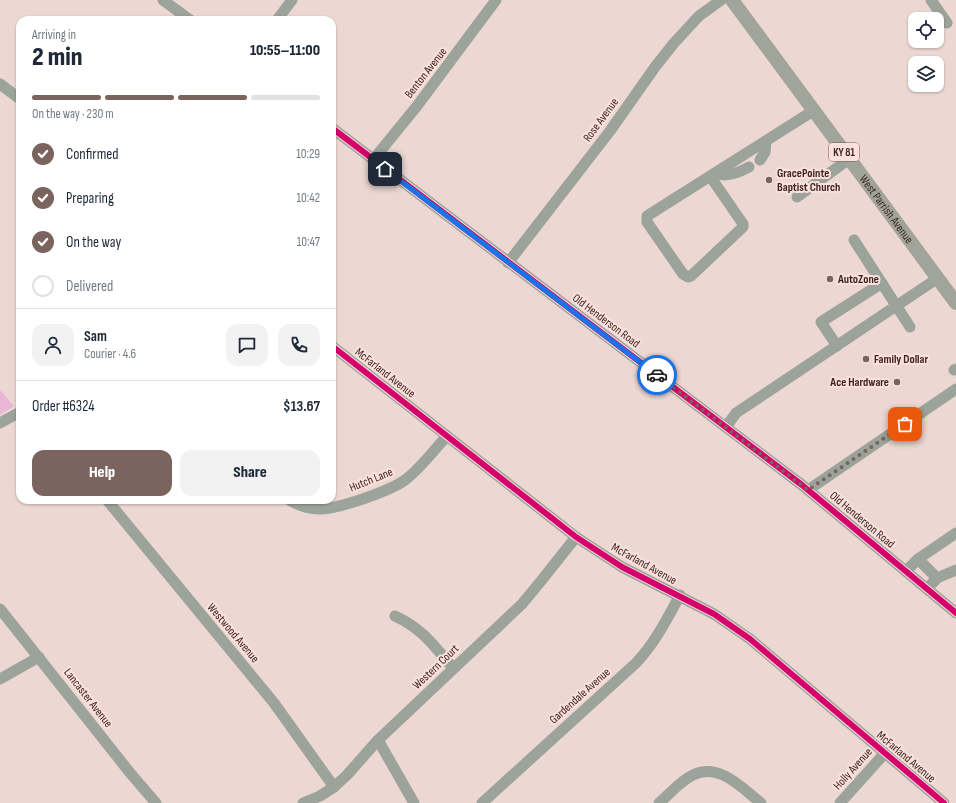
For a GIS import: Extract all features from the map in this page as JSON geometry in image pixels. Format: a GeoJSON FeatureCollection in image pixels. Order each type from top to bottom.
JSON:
{"type":"FeatureCollection","features":[{"type":"Feature","properties":{"kind":"main road","name":"West Parrish Avenue"},"geometry":{"type":"LineString","coordinates":[[732,0],[956,303]]}},
{"type":"Feature","properties":{"kind":"street"},"geometry":{"type":"LineString","coordinates":[[163,0],[185,16]]}},
{"type":"Feature","properties":{"kind":"street"},"geometry":{"type":"LineString","coordinates":[[280,16],[292,0]]}},
{"type":"Feature","properties":{"kind":"street","name":"Benton Avenue"},"geometry":{"type":"LineString","coordinates":[[373,160],[422,100],[496,0]]}},
{"type":"Feature","properties":{"kind":"street","name":"Rose Avenue"},"geometry":{"type":"LineString","coordinates":[[508,263],[610,131],[655,67],[674,43],[699,16],[721,0]]}},
{"type":"Feature","properties":{"kind":"street"},"geometry":{"type":"LineString","coordinates":[[931,0],[947,23]]}},
{"type":"Feature","properties":{"kind":"street"},"geometry":{"type":"LineString","coordinates":[[0,84],[16,96]]}},
{"type":"Feature","properties":{"kind":"street"},"geometry":{"type":"LineString","coordinates":[[713,174],[743,224],[743,227],[691,276],[688,277],[683,274],[647,222],[647,216],[713,174],[766,141],[813,111]]}},
{"type":"Feature","properties":{"kind":"street","name":"Old Henderson Road"},"geometry":{"type":"LineString","coordinates":[[336,131],[808,490],[956,613]]}},
{"type":"Feature","properties":{"kind":"street"},"geometry":{"type":"LineString","coordinates":[[760,160],[765,152],[766,141]]}},
{"type":"Feature","properties":{"kind":"street"},"geometry":{"type":"LineString","coordinates":[[797,197],[849,159]]}},
{"type":"Feature","properties":{"kind":"street"},"geometry":{"type":"LineString","coordinates":[[713,174],[724,175],[749,167]]}},
{"type":"Feature","properties":{"kind":"street"},"geometry":{"type":"LineString","coordinates":[[854,240],[910,327]]}},
{"type":"Feature","properties":{"kind":"street"},"geometry":{"type":"LineString","coordinates":[[726,427],[736,413],[938,278]]}},
{"type":"Feature","properties":{"kind":"street"},"geometry":{"type":"LineString","coordinates":[[837,346],[821,322],[882,282]]}},
{"type":"Feature","properties":{"kind":"street","name":"McFarland Avenue"},"geometry":{"type":"LineString","coordinates":[[336,349],[576,536],[622,567],[680,595],[714,614],[750,639],[944,803]]}},
{"type":"Feature","properties":{"kind":"street"},"geometry":{"type":"LineString","coordinates":[[808,490],[956,389]]}},
{"type":"Feature","properties":{"kind":"street"},"geometry":{"type":"LineString","coordinates":[[0,424],[16,414]]}},
{"type":"Feature","properties":{"kind":"street","name":"Hutch Lane"},"geometry":{"type":"LineString","coordinates":[[295,504],[307,508],[328,509],[348,504],[395,486],[413,473],[447,436]]}},
{"type":"Feature","properties":{"kind":"street","name":"Westwood Avenue"},"geometry":{"type":"LineString","coordinates":[[110,504],[274,703],[334,787]]}},
{"type":"Feature","properties":{"kind":"street"},"geometry":{"type":"LineString","coordinates":[[906,571],[918,559],[956,533]]}},
{"type":"Feature","properties":{"kind":"street","name":"Western Court"},"geometry":{"type":"LineString","coordinates":[[303,803],[320,796],[334,787],[347,775],[378,740],[522,604],[576,536]]}},
{"type":"Feature","properties":{"kind":"street"},"geometry":{"type":"LineString","coordinates":[[918,559],[937,578]]}},
{"type":"Feature","properties":{"kind":"street"},"geometry":{"type":"LineString","coordinates":[[927,589],[937,578],[956,570]]}},
{"type":"Feature","properties":{"kind":"street","name":"Gardendale Avenue"},"geometry":{"type":"LineString","coordinates":[[482,803],[636,663],[659,634],[680,595]]}},
{"type":"Feature","properties":{"kind":"street","name":"Lancaster Avenue"},"geometry":{"type":"LineString","coordinates":[[0,609],[131,774],[156,803]]}},
{"type":"Feature","properties":{"kind":"street"},"geometry":{"type":"LineString","coordinates":[[395,616],[409,622],[424,634],[453,668]]}},
{"type":"Feature","properties":{"kind":"street"},"geometry":{"type":"LineString","coordinates":[[0,679],[39,657]]}},
{"type":"Feature","properties":{"kind":"street"},"geometry":{"type":"LineString","coordinates":[[378,740],[414,803]]}},
{"type":"Feature","properties":{"kind":"street","name":"Holly Avenue"},"geometry":{"type":"LineString","coordinates":[[840,803],[885,753]]}},
{"type":"Feature","properties":{"kind":"street"},"geometry":{"type":"LineString","coordinates":[[659,803],[692,775],[702,771],[712,771],[722,774],[732,780],[761,803]]}},
{"type":"Feature","properties":{"kind":"shaded area"},"geometry":{"type":"Polygon","coordinates":[[[0,390],[14,406],[0,415],[0,390]]]}},
{"type":"Feature","properties":{"kind":"cycle path"},"geometry":{"type":"LineString","coordinates":[[336,131],[802,485],[956,613]]}},
{"type":"Feature","properties":{"kind":"cycle path"},"geometry":{"type":"LineString","coordinates":[[336,349],[576,537],[622,567],[714,614],[750,639],[944,803]]}},
{"type":"Feature","properties":{"kind":"way so far"},"geometry":{"type":"LineString","coordinates":[[657,375],[808,490],[905,424]]}},
{"type":"Feature","properties":{"kind":"place","name":"GracePointe Baptist Church"},"geometry":{"type":"Point","coordinates":[769,180]}},
{"type":"Feature","properties":{"kind":"place","name":"AutoZone"},"geometry":{"type":"Point","coordinates":[830,279]}},
{"type":"Feature","properties":{"kind":"place","name":"Family Dollar"},"geometry":{"type":"Point","coordinates":[866,359]}},
{"type":"Feature","properties":{"kind":"place","name":"Ace Hardware"},"geometry":{"type":"Point","coordinates":[897,382]}},
{"type":"Feature","properties":{"kind":"route"},"geometry":{"type":"LineString","coordinates":[[385,169],[657,375]]}}]}
